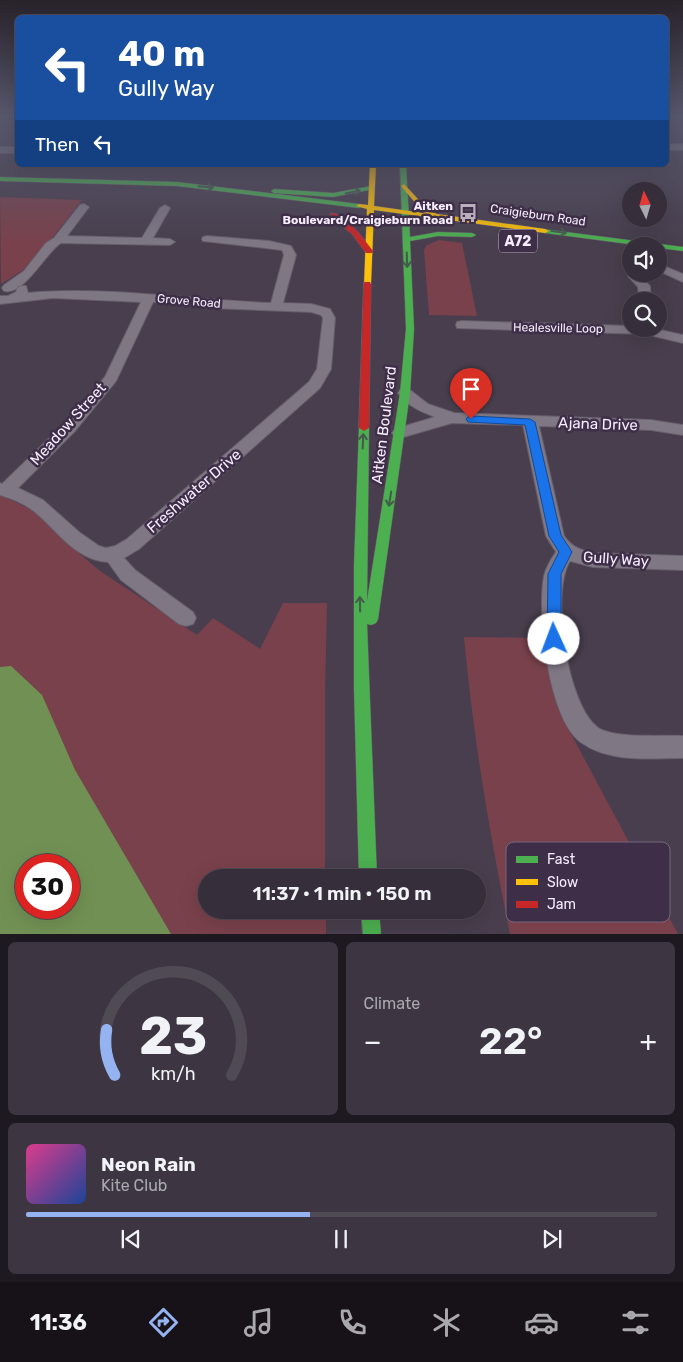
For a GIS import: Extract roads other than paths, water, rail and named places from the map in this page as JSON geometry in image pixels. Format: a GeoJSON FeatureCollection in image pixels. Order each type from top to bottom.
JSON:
{"type":"FeatureCollection","features":[{"type":"Feature","properties":{"kind":"main road","name":"Aitken Boulevard"},"geometry":{"type":"LineString","coordinates":[[368,869],[361,688],[360,566],[369,251],[374,221],[370,208],[373,167]]}},
{"type":"Feature","properties":{"kind":"main road","name":"Aitken Boulevard"},"geometry":{"type":"LineString","coordinates":[[361,688],[405,393],[410,329],[406,240],[401,225],[405,212],[403,167]]}},
{"type":"Feature","properties":{"kind":"main road","name":"Craigieburn Road"},"geometry":{"type":"LineString","coordinates":[[0,179],[178,184],[234,189],[683,249]]}},
{"type":"Feature","properties":{"kind":"main road"},"geometry":{"type":"LineString","coordinates":[[404,186],[427,212],[434,215]]}},
{"type":"Feature","properties":{"kind":"main road"},"geometry":{"type":"LineString","coordinates":[[234,189],[333,195],[372,188]]}},
{"type":"Feature","properties":{"kind":"main road"},"geometry":{"type":"LineString","coordinates":[[196,198],[374,221]]}},
{"type":"Feature","properties":{"kind":"main road"},"geometry":{"type":"LineString","coordinates":[[334,215],[355,232],[369,251]]}},
{"type":"Feature","properties":{"kind":"main road"},"geometry":{"type":"LineString","coordinates":[[401,225],[477,235],[438,234],[406,240]]}},
{"type":"Feature","properties":{"kind":"main road"},"geometry":{"type":"LineString","coordinates":[[667,261],[675,262]]}},
{"type":"Feature","properties":{"kind":"main road"},"geometry":{"type":"LineString","coordinates":[[371,919],[372,934]]}},
{"type":"Feature","properties":{"kind":"street"},"geometry":{"type":"LineString","coordinates":[[2,291],[28,273],[50,245],[58,240],[84,207]]}},
{"type":"Feature","properties":{"kind":"street"},"geometry":{"type":"LineString","coordinates":[[146,241],[165,208]]}},
{"type":"Feature","properties":{"kind":"street"},"geometry":{"type":"LineString","coordinates":[[207,239],[228,244],[275,245],[287,248],[290,256],[276,306]]}},
{"type":"Feature","properties":{"kind":"street"},"geometry":{"type":"LineString","coordinates":[[58,240],[170,242]]}},
{"type":"Feature","properties":{"kind":"street"},"geometry":{"type":"LineString","coordinates":[[667,271],[683,278]]}},
{"type":"Feature","properties":{"kind":"street"},"geometry":{"type":"LineString","coordinates":[[0,308],[1,315],[20,294],[28,273]]}},
{"type":"Feature","properties":{"kind":"street","name":"Grove Road"},"geometry":{"type":"LineString","coordinates":[[2,291],[20,294],[185,300],[210,304],[318,309],[326,312]]}},
{"type":"Feature","properties":{"kind":"street","name":"Meadow Street"},"geometry":{"type":"LineString","coordinates":[[3,490],[69,428],[111,378],[149,298]]}},
{"type":"Feature","properties":{"kind":"street","name":"Freshwater Drive"},"geometry":{"type":"LineString","coordinates":[[113,555],[120,553],[133,544],[315,385],[324,369],[330,318],[326,312]]}},
{"type":"Feature","properties":{"kind":"street","name":"Healesville Loop"},"geometry":{"type":"LineString","coordinates":[[462,325],[622,328]]}},
{"type":"Feature","properties":{"kind":"street","name":"Healesville Loop"},"geometry":{"type":"LineString","coordinates":[[667,334],[683,338]]}},
{"type":"Feature","properties":{"kind":"street","name":"Ajana Drive"},"geometry":{"type":"LineString","coordinates":[[405,393],[423,406],[452,418]]}},
{"type":"Feature","properties":{"kind":"street","name":"Ajana Drive"},"geometry":{"type":"LineString","coordinates":[[400,433],[422,425],[452,418],[651,425],[683,430]]}},
{"type":"Feature","properties":{"kind":"street","name":"Gully Way"},"geometry":{"type":"LineString","coordinates":[[530,422],[555,536],[566,552],[593,560],[683,563]]}},
{"type":"Feature","properties":{"kind":"street"},"geometry":{"type":"LineString","coordinates":[[3,490],[41,507],[93,553],[113,555],[120,567],[128,575],[186,618]]}},
{"type":"Feature","properties":{"kind":"street"},"geometry":{"type":"LineString","coordinates":[[566,552],[554,574],[554,631],[557,657],[570,708],[575,720],[588,735],[614,744],[683,746]]}},
{"type":"Feature","properties":{"kind":"place","name":"Aitken Boulevard/Craigieburn Road"},"geometry":{"type":"Point","coordinates":[468,213]}}]}
